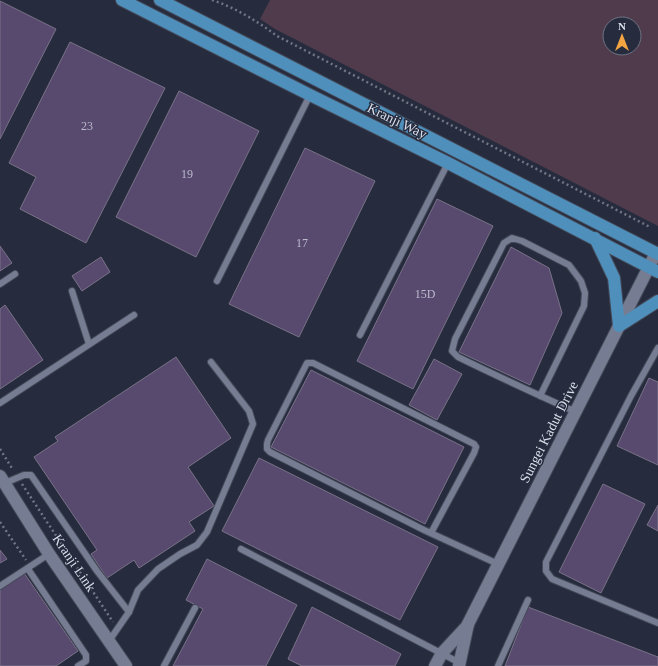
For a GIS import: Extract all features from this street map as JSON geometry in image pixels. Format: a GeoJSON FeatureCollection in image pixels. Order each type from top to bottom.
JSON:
{"type":"FeatureCollection","features":[{"type":"Feature","properties":{"kind":"main road","name":"Kranji Way"},"geometry":{"type":"LineString","coordinates":[[122,0],[448,163],[654,269]]}},
{"type":"Feature","properties":{"kind":"main road","name":"Kranji Way"},"geometry":{"type":"LineString","coordinates":[[160,0],[657,254]]}},
{"type":"Feature","properties":{"kind":"main road"},"geometry":{"type":"LineString","coordinates":[[594,238],[614,278],[619,326],[658,301]]}},
{"type":"Feature","properties":{"kind":"main road","name":"Sungei Kadut Drive"},"geometry":{"type":"LineString","coordinates":[[459,665],[468,624],[619,326],[654,269],[657,254]]}},
{"type":"Feature","properties":{"kind":"main road","name":"Kranji Link"},"geometry":{"type":"LineString","coordinates":[[2,480],[49,554],[126,666]]}},
{"type":"Feature","properties":{"kind":"main road","name":"Sungei Kadut Drive"},"geometry":{"type":"LineString","coordinates":[[435,666],[442,653],[468,624]]}},
{"type":"Feature","properties":{"kind":"lane"},"geometry":{"type":"LineString","coordinates":[[216,280],[310,95]]}},
{"type":"Feature","properties":{"kind":"lane"},"geometry":{"type":"LineString","coordinates":[[360,335],[448,163]]}},
{"type":"Feature","properties":{"kind":"lane"},"geometry":{"type":"LineString","coordinates":[[540,396],[584,306],[585,293],[580,281],[569,265],[522,241],[512,238],[504,243],[456,339],[452,351],[458,357],[540,396],[576,412]]}},
{"type":"Feature","properties":{"kind":"lane"},"geometry":{"type":"LineString","coordinates":[[0,284],[15,274]]}},
{"type":"Feature","properties":{"kind":"lane"},"geometry":{"type":"LineString","coordinates":[[72,291],[90,344]]}},
{"type":"Feature","properties":{"kind":"lane"},"geometry":{"type":"LineString","coordinates":[[0,403],[134,315]]}},
{"type":"Feature","properties":{"kind":"lane"},"geometry":{"type":"LineString","coordinates":[[658,348],[631,396],[546,562],[546,571],[552,579],[658,623]]}},
{"type":"Feature","properties":{"kind":"lane"},"geometry":{"type":"LineString","coordinates":[[109,641],[129,612],[138,590],[158,569],[196,545],[207,532],[253,424],[249,411],[211,362]]}},
{"type":"Feature","properties":{"kind":"lane"},"geometry":{"type":"LineString","coordinates":[[431,532],[474,453],[476,447],[474,444],[309,362],[306,365],[268,440],[267,449],[270,452],[431,532],[498,564]]}},
{"type":"Feature","properties":{"kind":"lane"},"geometry":{"type":"LineString","coordinates":[[2,480],[31,475],[97,571],[129,612]]}},
{"type":"Feature","properties":{"kind":"lane"},"geometry":{"type":"LineString","coordinates":[[241,549],[442,653],[459,665]]}},
{"type":"Feature","properties":{"kind":"lane"},"geometry":{"type":"LineString","coordinates":[[0,586],[49,554]]}},
{"type":"Feature","properties":{"kind":"lane"},"geometry":{"type":"LineString","coordinates":[[28,569],[86,655],[86,661],[78,666]]}},
{"type":"Feature","properties":{"kind":"lane"},"geometry":{"type":"LineString","coordinates":[[498,666],[528,600]]}},
{"type":"Feature","properties":{"kind":"lane"},"geometry":{"type":"LineString","coordinates":[[164,666],[195,608]]}},
{"type":"Feature","properties":{"kind":"path"},"geometry":{"type":"LineString","coordinates":[[212,0],[224,4],[256,21],[277,36],[650,227]]}},
{"type":"Feature","properties":{"kind":"path"},"geometry":{"type":"LineString","coordinates":[[0,449],[118,629]]}},
{"type":"Feature","properties":{"kind":"shaded area"},"geometry":{"type":"Polygon","coordinates":[[[270,0],[658,0],[658,226],[275,29],[260,19],[270,0]]]}},
{"type":"Feature","properties":{"kind":"building"},"geometry":{"type":"Polygon","coordinates":[[[0,1],[56,29],[0,139],[0,1]]]}},
{"type":"Feature","properties":{"kind":"building"},"geometry":{"type":"Polygon","coordinates":[[[70,42],[165,88],[86,243],[20,209],[36,177],[9,163],[70,42]]]}},
{"type":"Feature","properties":{"kind":"building"},"geometry":{"type":"Polygon","coordinates":[[[179,91],[259,131],[196,257],[116,217],[179,91]]]}},
{"type":"Feature","properties":{"kind":"building"},"geometry":{"type":"Polygon","coordinates":[[[305,148],[375,181],[299,337],[229,304],[305,148]]]}},
{"type":"Feature","properties":{"kind":"building"},"geometry":{"type":"Polygon","coordinates":[[[437,199],[493,226],[413,389],[357,361],[437,199]]]}},
{"type":"Feature","properties":{"kind":"building"},"geometry":{"type":"Polygon","coordinates":[[[0,246],[12,263],[0,271],[0,246]]]}},
{"type":"Feature","properties":{"kind":"building"},"geometry":{"type":"Polygon","coordinates":[[[511,247],[549,268],[562,313],[530,385],[459,352],[511,247]]]}},
{"type":"Feature","properties":{"kind":"building"},"geometry":{"type":"Polygon","coordinates":[[[101,257],[110,272],[82,291],[72,276],[101,257]]]}},
{"type":"Feature","properties":{"kind":"building"},"geometry":{"type":"Polygon","coordinates":[[[5,305],[43,360],[0,389],[0,309],[5,305]]]}},
{"type":"Feature","properties":{"kind":"building"},"geometry":{"type":"Polygon","coordinates":[[[176,357],[231,438],[188,467],[214,506],[189,522],[195,531],[139,568],[134,560],[107,578],[91,554],[97,550],[34,457],[58,441],[55,437],[176,357]]]}},
{"type":"Feature","properties":{"kind":"building"},"geometry":{"type":"Polygon","coordinates":[[[434,359],[462,374],[437,420],[409,405],[434,359]]]}},
{"type":"Feature","properties":{"kind":"building"},"geometry":{"type":"Polygon","coordinates":[[[311,370],[464,447],[425,524],[271,447],[311,370]]]}},
{"type":"Feature","properties":{"kind":"building"},"geometry":{"type":"Polygon","coordinates":[[[649,378],[658,382],[658,465],[617,446],[649,378]]]}},
{"type":"Feature","properties":{"kind":"building"},"geometry":{"type":"Polygon","coordinates":[[[259,458],[438,547],[400,620],[222,531],[259,458]]]}},
{"type":"Feature","properties":{"kind":"building"},"geometry":{"type":"Polygon","coordinates":[[[603,484],[645,504],[601,593],[559,572],[603,484]]]}},
{"type":"Feature","properties":{"kind":"building"},"geometry":{"type":"Polygon","coordinates":[[[658,505],[658,531],[647,525],[658,505]]]}},
{"type":"Feature","properties":{"kind":"building"},"geometry":{"type":"Polygon","coordinates":[[[0,550],[7,559],[0,563],[0,550]]]}},
{"type":"Feature","properties":{"kind":"building"},"geometry":{"type":"Polygon","coordinates":[[[207,559],[297,605],[266,666],[173,666],[203,609],[186,600],[207,559]]]}},
{"type":"Feature","properties":{"kind":"building"},"geometry":{"type":"Polygon","coordinates":[[[24,573],[78,651],[56,666],[0,666],[0,589],[24,573]]]}},
{"type":"Feature","properties":{"kind":"building"},"geometry":{"type":"Polygon","coordinates":[[[312,607],[401,654],[395,666],[302,666],[288,659],[312,607]]]}},
{"type":"Feature","properties":{"kind":"building"},"geometry":{"type":"Polygon","coordinates":[[[528,607],[658,657],[658,666],[505,666],[528,607]]]}}]}
